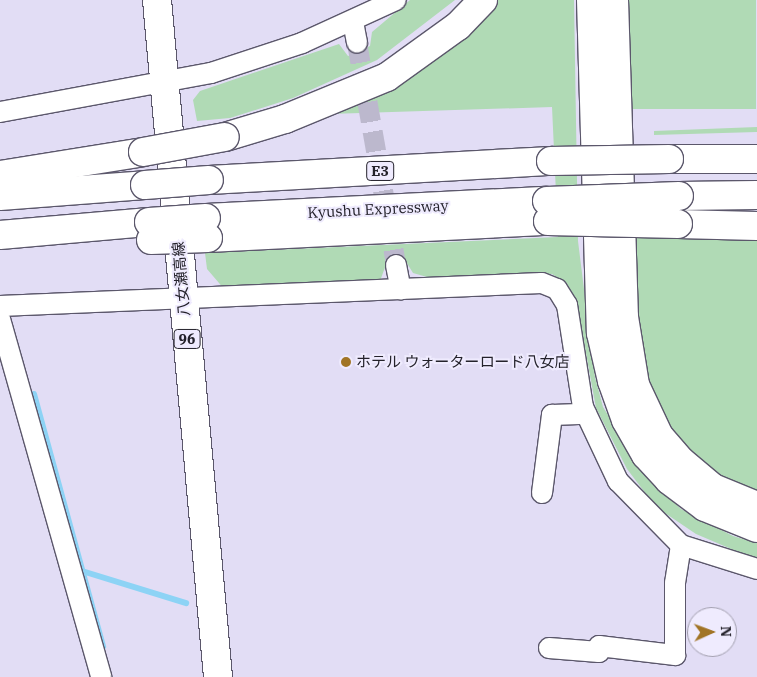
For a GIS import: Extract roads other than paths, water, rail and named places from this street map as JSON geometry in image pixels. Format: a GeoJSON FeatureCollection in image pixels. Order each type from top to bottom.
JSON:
{"type":"FeatureCollection","features":[{"type":"Feature","properties":{"kind":"main road","name":"八女瀬高線"},"geometry":{"type":"LineString","coordinates":[[157,0],[218,677]]}},
{"type":"Feature","properties":{"kind":"main road"},"geometry":{"type":"LineString","coordinates":[[0,175],[225,137],[304,113],[387,77],[458,26],[484,0]]}},
{"type":"Feature","properties":{"kind":"main road"},"geometry":{"type":"LineString","coordinates":[[591,0],[602,333],[612,381],[626,420],[646,455],[669,480],[704,507],[757,528]]}},
{"type":"Feature","properties":{"kind":"main road"},"geometry":{"type":"LineString","coordinates":[[614,0],[624,317],[635,385],[659,436],[682,462],[713,488],[757,506]]}},
{"type":"Feature","properties":{"kind":"main road","name":"E3"},"geometry":{"type":"LineString","coordinates":[[0,196],[209,180],[550,161],[757,159]]}},
{"type":"Feature","properties":{"kind":"main road","name":"Kyushu Expressway"},"geometry":{"type":"LineString","coordinates":[[11,234],[150,231],[547,211],[679,196],[757,196]]}},
{"type":"Feature","properties":{"kind":"main road"},"geometry":{"type":"LineString","coordinates":[[547,211],[678,224],[757,226]]}},
{"type":"Feature","properties":{"kind":"street"},"geometry":{"type":"LineString","coordinates":[[0,112],[164,85],[302,43],[353,22],[396,0]]}},
{"type":"Feature","properties":{"kind":"street"},"geometry":{"type":"LineString","coordinates":[[353,22],[357,43]]}},
{"type":"Feature","properties":{"kind":"street"},"geometry":{"type":"LineString","coordinates":[[396,265],[400,290]]}},
{"type":"Feature","properties":{"kind":"street"},"geometry":{"type":"LineString","coordinates":[[0,306],[183,300],[542,283],[557,289],[567,305],[586,414],[618,481],[681,545],[757,569]]}},
{"type":"Feature","properties":{"kind":"street"},"geometry":{"type":"LineString","coordinates":[[0,319],[102,677]]}},
{"type":"Feature","properties":{"kind":"street"},"geometry":{"type":"LineString","coordinates":[[542,493],[552,415],[586,414]]}},
{"type":"Feature","properties":{"kind":"street"},"geometry":{"type":"LineString","coordinates":[[549,648],[599,652],[599,646],[675,654],[675,583],[681,545]]}},
{"type":"Feature","properties":{"kind":"waterway"},"geometry":{"type":"LineString","coordinates":[[34,394],[103,647]]}},
{"type":"Feature","properties":{"kind":"waterway"},"geometry":{"type":"LineString","coordinates":[[82,571],[186,603]]}},
{"type":"Feature","properties":{"kind":"tunnel"},"geometry":{"type":"LineString","coordinates":[[357,43],[396,265]]}},
{"type":"Feature","properties":{"kind":"place","name":"ホテル ウォーターロード八女店"},"geometry":{"type":"Point","coordinates":[346,362]}}]}
